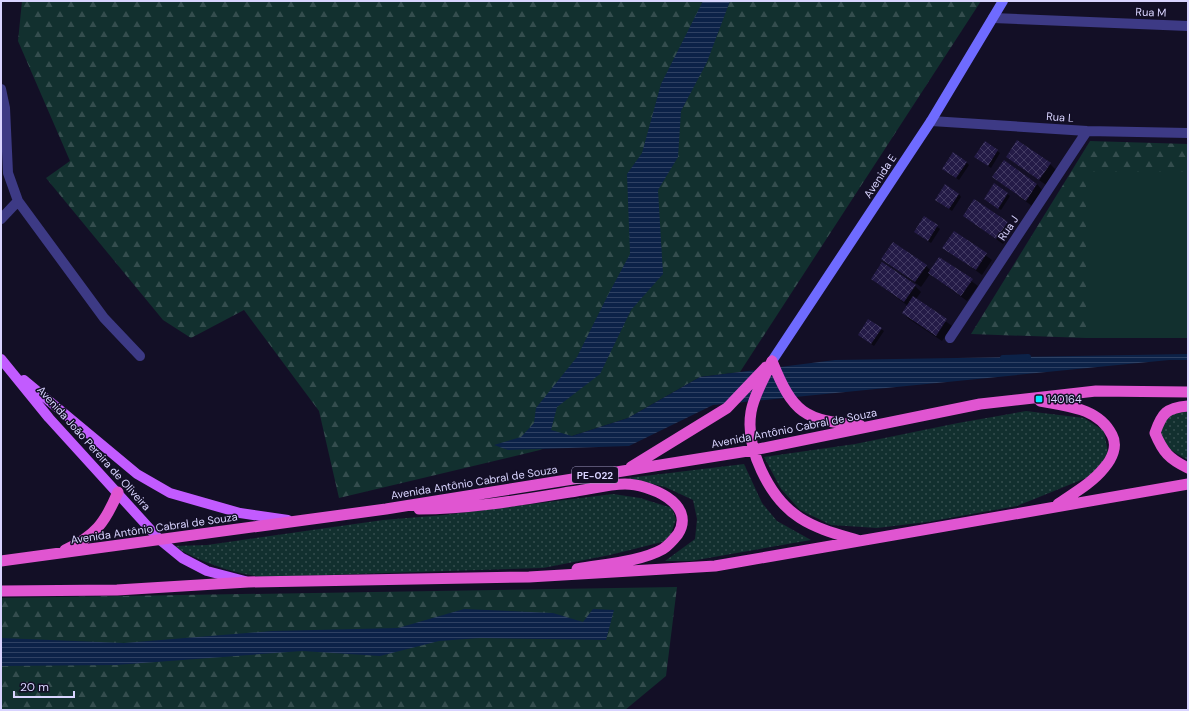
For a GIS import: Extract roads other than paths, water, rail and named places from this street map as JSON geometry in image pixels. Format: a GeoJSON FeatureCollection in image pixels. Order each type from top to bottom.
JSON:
{"type":"FeatureCollection","features":[{"type":"Feature","properties":{"kind":"highway"},"geometry":{"type":"LineString","coordinates":[[772,361],[782,385],[793,402],[802,411],[816,419],[832,423],[875,426]]}},
{"type":"Feature","properties":{"kind":"highway"},"geometry":{"type":"LineString","coordinates":[[772,361],[751,412],[751,432],[754,450],[765,479],[781,501],[799,518],[821,529],[859,540]]}},
{"type":"Feature","properties":{"kind":"highway"},"geometry":{"type":"LineString","coordinates":[[625,470],[727,408],[772,361]]}},
{"type":"Feature","properties":{"kind":"highway","name":"Avenida Antônio Cabral de Souza"},"geometry":{"type":"LineString","coordinates":[[1,561],[300,522],[754,450],[980,404],[1096,391],[1188,392]]}},
{"type":"Feature","properties":{"kind":"highway"},"geometry":{"type":"LineString","coordinates":[[1027,398],[1073,407],[1094,414],[1107,425],[1115,441],[1113,455],[1104,469],[1089,482],[1054,507]]}},
{"type":"Feature","properties":{"kind":"highway"},"geometry":{"type":"LineString","coordinates":[[1188,406],[1174,407],[1161,417],[1155,433],[1162,450],[1175,462],[1188,468]]}},
{"type":"Feature","properties":{"kind":"highway"},"geometry":{"type":"LineString","coordinates":[[386,509],[435,509],[527,499],[624,484],[646,487],[664,495],[676,504],[683,518],[680,530],[674,540],[663,548],[645,556],[529,577]]}},
{"type":"Feature","properties":{"kind":"highway"},"geometry":{"type":"LineString","coordinates":[[1,591],[117,590],[248,582],[529,577],[715,566],[1188,484]]}},
{"type":"Feature","properties":{"kind":"highway"},"geometry":{"type":"LineString","coordinates":[[54,555],[82,542],[93,534],[110,510],[118,492]]}},
{"type":"Feature","properties":{"kind":"main road","name":"Avenida E"},"geometry":{"type":"LineString","coordinates":[[772,361],[931,121],[1004,1]]}},
{"type":"Feature","properties":{"kind":"main road","name":"Avenida João Pereira de Oliveira"},"geometry":{"type":"LineString","coordinates":[[1,359],[49,418],[118,492],[160,540],[182,558],[207,571],[248,582]]}},
{"type":"Feature","properties":{"kind":"main road","name":"Avenida João Pereira de Oliveira"},"geometry":{"type":"LineString","coordinates":[[10,369],[137,474],[170,492],[240,513],[300,522]]}},
{"type":"Feature","properties":{"kind":"street","name":"Rua M"},"geometry":{"type":"LineString","coordinates":[[993,18],[1188,26]]}},
{"type":"Feature","properties":{"kind":"street"},"geometry":{"type":"LineString","coordinates":[[1,89],[5,108],[8,173],[18,201],[104,318],[140,356]]}},
{"type":"Feature","properties":{"kind":"street","name":"Rua L"},"geometry":{"type":"LineString","coordinates":[[931,121],[1087,131],[1188,133]]}},
{"type":"Feature","properties":{"kind":"street","name":"Rua J"},"geometry":{"type":"LineString","coordinates":[[950,338],[1087,131]]}},
{"type":"Feature","properties":{"kind":"street"},"geometry":{"type":"LineString","coordinates":[[1,219],[18,201]]}},
{"type":"Feature","properties":{"kind":"water"},"geometry":{"type":"Polygon","coordinates":[[[703,1],[730,1],[707,62],[681,111],[678,157],[658,190],[663,274],[631,310],[600,374],[557,407],[551,430],[572,436],[628,418],[700,377],[835,360],[1188,354],[1188,360],[1169,360],[713,405],[629,446],[508,450],[494,445],[521,437],[534,423],[536,408],[577,357],[630,254],[627,174],[642,153],[661,84],[703,1]]]}},
{"type":"Feature","properties":{"kind":"water"},"geometry":{"type":"Polygon","coordinates":[[[464,609],[553,613],[583,622],[593,609],[614,610],[606,640],[480,638],[439,641],[380,656],[302,651],[116,665],[1,666],[1,638],[124,643],[272,631],[398,628],[464,609]]]}},
{"type":"Feature","properties":{"kind":"waterway"},"geometry":{"type":"LineString","coordinates":[[1003,358],[1028,357]]}},
{"type":"Feature","properties":{"kind":"place","name":"140164"},"geometry":{"type":"Point","coordinates":[1039,399]}}]}
